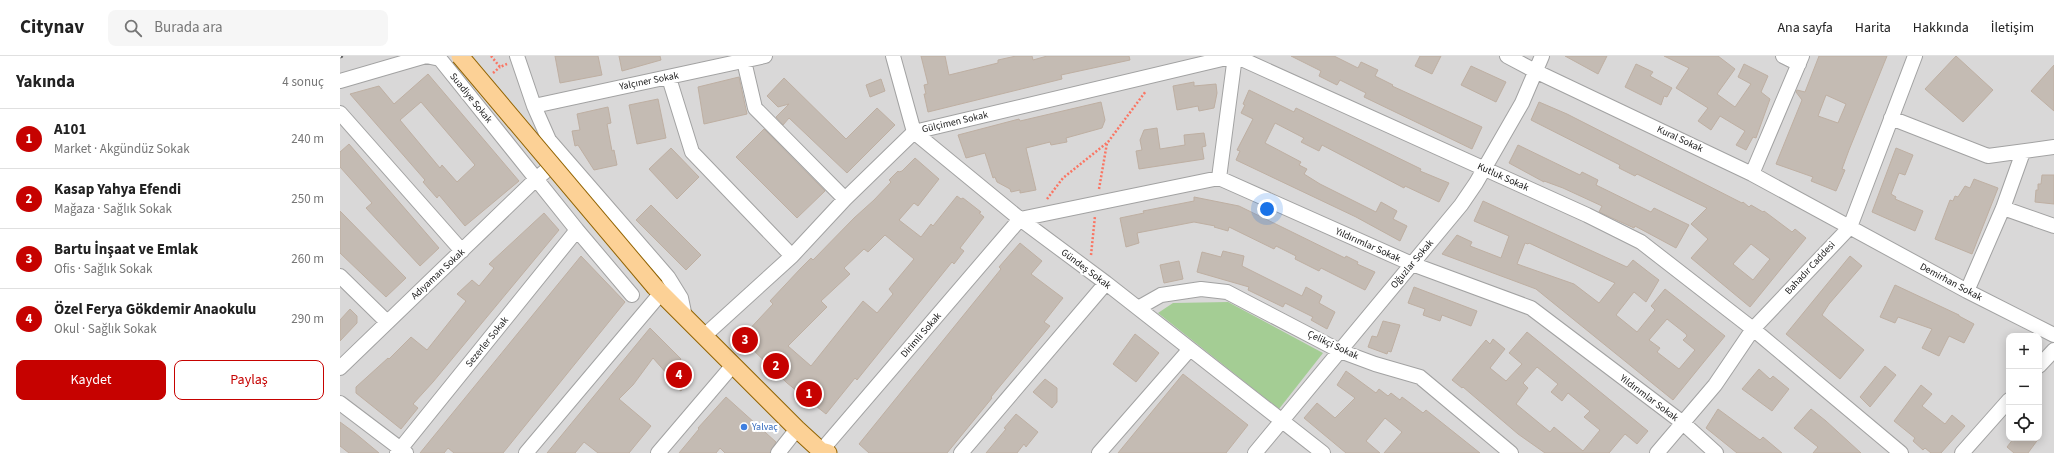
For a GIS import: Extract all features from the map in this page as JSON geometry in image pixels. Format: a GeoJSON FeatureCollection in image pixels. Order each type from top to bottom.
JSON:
{"type":"FeatureCollection","features":[{"type":"Feature","properties":{"kind":"main road"},"geometry":{"type":"LineString","coordinates":[[460,56],[658,290],[797,429],[824,452]]}},
{"type":"Feature","properties":{"kind":"street","name":"Suadiye Sokak"},"geometry":{"type":"LineString","coordinates":[[340,81],[426,56],[440,59],[536,179]]}},
{"type":"Feature","properties":{"kind":"street"},"geometry":{"type":"LineString","coordinates":[[517,56],[534,106],[549,140],[668,277],[682,298],[685,317]]}},
{"type":"Feature","properties":{"kind":"street","name":"Yalçıner Sokak"},"geometry":{"type":"LineString","coordinates":[[534,106],[765,56]]}},
{"type":"Feature","properties":{"kind":"street"},"geometry":{"type":"LineString","coordinates":[[893,56],[914,132]]}},
{"type":"Feature","properties":{"kind":"street"},"geometry":{"type":"LineString","coordinates":[[1020,219],[1219,178],[1235,56]]}},
{"type":"Feature","properties":{"kind":"street","name":"Gülçimen Sokak"},"geometry":{"type":"LineString","coordinates":[[704,336],[792,256],[845,199],[914,132],[1235,56]]}},
{"type":"Feature","properties":{"kind":"street","name":"Kutluk Sokak"},"geometry":{"type":"LineString","coordinates":[[1235,56],[1587,215],[1641,242],[1753,330],[1901,453]]}},
{"type":"Feature","properties":{"kind":"street","name":"Kural Sokak"},"geometry":{"type":"LineString","coordinates":[[1507,56],[1535,71],[1752,174],[1850,227]]}},
{"type":"Feature","properties":{"kind":"street","name":"Oğuzlar Sokak"},"geometry":{"type":"LineString","coordinates":[[1255,453],[1461,205],[1484,169],[1522,103],[1542,56]]}},
{"type":"Feature","properties":{"kind":"street"},"geometry":{"type":"LineString","coordinates":[[1752,174],[1801,60],[1783,56]]}},
{"type":"Feature","properties":{"kind":"street","name":"Bahadır Caddesi"},"geometry":{"type":"LineString","coordinates":[[1657,453],[1714,386],[1753,330],[1850,227],[1915,56]]}},
{"type":"Feature","properties":{"kind":"street"},"geometry":{"type":"LineString","coordinates":[[744,61],[755,108],[845,199]]}},
{"type":"Feature","properties":{"kind":"street"},"geometry":{"type":"LineString","coordinates":[[669,78],[692,152],[792,256]]}},
{"type":"Feature","properties":{"kind":"street"},"geometry":{"type":"LineString","coordinates":[[340,113],[462,251]]}},
{"type":"Feature","properties":{"kind":"street"},"geometry":{"type":"LineString","coordinates":[[1891,118],[1988,156],[2054,148]]}},
{"type":"Feature","properties":{"kind":"street","name":"Gündeş Sokak"},"geometry":{"type":"LineString","coordinates":[[914,132],[1020,219],[1106,283],[1323,453]]}},
{"type":"Feature","properties":{"kind":"street"},"geometry":{"type":"LineString","coordinates":[[1967,291],[2003,208],[2023,152]]}},
{"type":"Feature","properties":{"kind":"street","name":"Adıyaman Sokak"},"geometry":{"type":"LineString","coordinates":[[340,368],[536,179],[563,156]]}},
{"type":"Feature","properties":{"kind":"street","name":"Yıldırımlar Sokak"},"geometry":{"type":"LineString","coordinates":[[1219,178],[1412,264],[1531,308],[1683,423],[1716,453]]}},
{"type":"Feature","properties":{"kind":"street"},"geometry":{"type":"LineString","coordinates":[[536,179],[576,230],[632,295]]}},
{"type":"Feature","properties":{"kind":"street"},"geometry":{"type":"LineString","coordinates":[[2003,208],[2054,226]]}},
{"type":"Feature","properties":{"kind":"street","name":"Dirimli Sokak"},"geometry":{"type":"LineString","coordinates":[[824,452],[1020,219]]}},
{"type":"Feature","properties":{"kind":"street","name":"Demirhan Sokak"},"geometry":{"type":"LineString","coordinates":[[1850,227],[1967,291],[2054,335]]}},
{"type":"Feature","properties":{"kind":"street","name":"Sezerler Sokak"},"geometry":{"type":"LineString","coordinates":[[401,451],[576,230]]}},
{"type":"Feature","properties":{"kind":"street"},"geometry":{"type":"LineString","coordinates":[[340,276],[387,322]]}},
{"type":"Feature","properties":{"kind":"street"},"geometry":{"type":"LineString","coordinates":[[960,453],[1106,283]]}},
{"type":"Feature","properties":{"kind":"street","name":"Çelikçi Sokak"},"geometry":{"type":"LineString","coordinates":[[1138,308],[1161,295],[1201,289],[1228,292],[1340,350],[1374,364],[1420,377],[1511,453]]}},
{"type":"Feature","properties":{"kind":"street"},"geometry":{"type":"LineString","coordinates":[[526,453],[658,290]]}},
{"type":"Feature","properties":{"kind":"street"},"geometry":{"type":"LineString","coordinates":[[1099,453],[1190,349]]}},
{"type":"Feature","properties":{"kind":"street"},"geometry":{"type":"LineString","coordinates":[[2042,363],[2054,350]]}},
{"type":"Feature","properties":{"kind":"street"},"geometry":{"type":"LineString","coordinates":[[658,453],[732,365]]}},
{"type":"Feature","properties":{"kind":"street"},"geometry":{"type":"LineString","coordinates":[[1962,453],[2006,403]]}},
{"type":"Feature","properties":{"kind":"street"},"geometry":{"type":"LineString","coordinates":[[340,404],[401,451]]}},
{"type":"Feature","properties":{"kind":"street"},"geometry":{"type":"LineString","coordinates":[[778,453],[797,429]]}},
{"type":"Feature","properties":{"kind":"path"},"geometry":{"type":"LineString","coordinates":[[1035,216],[1063,178],[1108,142],[1159,74]]}},
{"type":"Feature","properties":{"kind":"shaded area"},"geometry":{"type":"Polygon","coordinates":[[[340,56],[2054,56],[2054,453],[340,453],[340,56]]]}},
{"type":"Feature","properties":{"kind":"green space"},"geometry":{"type":"Polygon","coordinates":[[[1228,302],[1323,353],[1279,409],[1158,313],[1173,303],[1228,302]]]}},
{"type":"Feature","properties":{"kind":"building"},"geometry":{"type":"Polygon","coordinates":[[[555,56],[598,56],[602,75],[560,83],[555,56]]]}},
{"type":"Feature","properties":{"kind":"building"},"geometry":{"type":"Polygon","coordinates":[[[619,56],[660,56],[661,60],[622,71],[619,56]]]}},
{"type":"Feature","properties":{"kind":"building"},"geometry":{"type":"Polygon","coordinates":[[[921,56],[945,56],[949,75],[998,63],[998,60],[1016,56],[1032,56],[1033,60],[1047,56],[1129,56],[1130,60],[1061,75],[1062,79],[928,112],[924,94],[926,94],[924,85],[928,84],[921,56]]]}},
{"type":"Feature","properties":{"kind":"building"},"geometry":{"type":"Polygon","coordinates":[[[1291,56],[1334,56],[1358,68],[1361,62],[1378,70],[1375,76],[1393,85],[1392,86],[1482,127],[1472,149],[1364,97],[1366,93],[1340,80],[1337,85],[1319,76],[1321,71],[1291,56]]]}},
{"type":"Feature","properties":{"kind":"building"},"geometry":{"type":"Polygon","coordinates":[[[1420,56],[1441,56],[1432,74],[1415,66],[1420,56]]]}},
{"type":"Feature","properties":{"kind":"building"},"geometry":{"type":"Polygon","coordinates":[[[1565,56],[1607,56],[1598,74],[1565,56]]]}},
{"type":"Feature","properties":{"kind":"building"},"geometry":{"type":"Polygon","coordinates":[[[1664,56],[1718,56],[1735,69],[1717,94],[1735,107],[1751,84],[1738,77],[1744,64],[1768,76],[1761,92],[1770,99],[1756,138],[1753,137],[1746,150],[1736,145],[1745,131],[1720,116],[1711,130],[1698,121],[1708,108],[1676,88],[1689,68],[1664,56]]]}},
{"type":"Feature","properties":{"kind":"building"},"geometry":{"type":"Polygon","coordinates":[[[1819,56],[1887,56],[1849,150],[1842,169],[1845,170],[1836,191],[1811,181],[1813,177],[1776,164],[1802,100],[1796,92],[1797,90],[1805,92],[1819,56]],[[1826,95],[1818,116],[1838,123],[1846,104],[1826,95]]]}},
{"type":"Feature","properties":{"kind":"building"},"geometry":{"type":"Polygon","coordinates":[[[1956,56],[1993,90],[1963,122],[1925,89],[1956,56]]]}},
{"type":"Feature","properties":{"kind":"building"},"geometry":{"type":"Polygon","coordinates":[[[1636,64],[1653,72],[1650,76],[1672,88],[1667,97],[1664,96],[1661,105],[1625,87],[1636,64]]]}},
{"type":"Feature","properties":{"kind":"building"},"geometry":{"type":"Polygon","coordinates":[[[2054,65],[2054,111],[2031,91],[2054,65]]]}},
{"type":"Feature","properties":{"kind":"building"},"geometry":{"type":"Polygon","coordinates":[[[1471,66],[1506,82],[1496,102],[1461,85],[1471,66]]]}},
{"type":"Feature","properties":{"kind":"building"},"geometry":{"type":"Polygon","coordinates":[[[428,74],[519,181],[465,226],[439,195],[437,198],[423,182],[425,180],[350,94],[379,86],[394,104],[428,74]],[[421,102],[400,120],[440,168],[442,165],[457,182],[475,165],[421,102]]]}},
{"type":"Feature","properties":{"kind":"building"},"geometry":{"type":"Polygon","coordinates":[[[739,77],[747,114],[704,124],[698,87],[739,77]]]}},
{"type":"Feature","properties":{"kind":"building"},"geometry":{"type":"Polygon","coordinates":[[[784,78],[846,139],[877,108],[895,125],[847,173],[789,118],[783,125],[776,117],[789,104],[778,107],[767,96],[784,78]]]}},
{"type":"Feature","properties":{"kind":"building"},"geometry":{"type":"Polygon","coordinates":[[[881,79],[885,91],[870,97],[866,85],[881,79]]]}},
{"type":"Feature","properties":{"kind":"building"},"geometry":{"type":"Polygon","coordinates":[[[1194,82],[1194,86],[1216,84],[1217,93],[1214,108],[1199,111],[1198,106],[1177,110],[1173,86],[1194,82]]]}},
{"type":"Feature","properties":{"kind":"building"},"geometry":{"type":"Polygon","coordinates":[[[1249,90],[1294,112],[1296,108],[1421,169],[1420,171],[1449,183],[1439,202],[1405,186],[1404,188],[1322,145],[1319,151],[1301,142],[1304,138],[1275,123],[1265,143],[1301,162],[1299,165],[1307,169],[1304,174],[1320,184],[1376,212],[1381,202],[1397,211],[1393,219],[1407,226],[1400,241],[1356,217],[1236,160],[1240,151],[1237,150],[1253,119],[1241,113],[1249,90]]]}},
{"type":"Feature","properties":{"kind":"building"},"geometry":{"type":"Polygon","coordinates":[[[658,99],[666,138],[637,144],[629,105],[658,99]]]}},
{"type":"Feature","properties":{"kind":"building"},"geometry":{"type":"Polygon","coordinates":[[[1101,102],[1105,120],[1102,128],[1066,138],[1067,142],[1051,145],[1050,142],[1026,148],[1036,190],[1020,193],[1020,190],[1011,192],[1010,189],[997,182],[995,177],[993,178],[985,153],[966,158],[958,135],[1019,119],[1020,121],[1101,102]]]}},
{"type":"Feature","properties":{"kind":"building"},"geometry":{"type":"Polygon","coordinates":[[[1539,102],[1567,114],[1742,203],[1743,202],[1749,207],[1751,205],[1763,212],[1764,211],[1792,232],[1795,229],[1806,238],[1750,307],[1691,258],[1708,239],[1691,224],[1707,208],[1637,174],[1635,176],[1619,168],[1620,165],[1531,120],[1539,102]],[[1751,244],[1733,264],[1753,280],[1770,259],[1751,244]]]}},
{"type":"Feature","properties":{"kind":"building"},"geometry":{"type":"Polygon","coordinates":[[[608,107],[611,123],[607,124],[612,151],[614,150],[617,165],[594,170],[578,145],[575,146],[572,131],[580,130],[577,114],[608,107]]]}},
{"type":"Feature","properties":{"kind":"building"},"geometry":{"type":"Polygon","coordinates":[[[1157,128],[1160,149],[1185,145],[1184,135],[1204,133],[1206,146],[1202,147],[1204,159],[1139,169],[1136,151],[1142,150],[1140,140],[1144,130],[1157,128]]]}},
{"type":"Feature","properties":{"kind":"building"},"geometry":{"type":"Polygon","coordinates":[[[764,129],[825,191],[797,218],[736,157],[764,129]]]}},
{"type":"Feature","properties":{"kind":"building"},"geometry":{"type":"Polygon","coordinates":[[[349,144],[439,248],[420,266],[366,208],[372,203],[340,167],[340,152],[349,144]]]}},
{"type":"Feature","properties":{"kind":"building"},"geometry":{"type":"Polygon","coordinates":[[[1518,145],[1580,175],[1582,172],[1598,180],[1596,185],[1651,212],[1654,208],[1689,225],[1676,248],[1635,226],[1634,228],[1599,212],[1602,206],[1563,188],[1544,182],[1509,163],[1518,145]]]}},
{"type":"Feature","properties":{"kind":"building"},"geometry":{"type":"Polygon","coordinates":[[[671,148],[699,177],[677,199],[649,169],[671,148]]]}},
{"type":"Feature","properties":{"kind":"building"},"geometry":{"type":"Polygon","coordinates":[[[1896,148],[1913,155],[1905,175],[1899,173],[1891,194],[1896,197],[1895,199],[1923,211],[1915,231],[1872,212],[1896,148]]]}},
{"type":"Feature","properties":{"kind":"building"},"geometry":{"type":"Polygon","coordinates":[[[915,158],[939,179],[918,206],[914,203],[899,220],[921,237],[931,224],[933,226],[957,196],[961,199],[963,198],[981,212],[979,213],[984,217],[960,248],[964,251],[954,264],[952,262],[857,380],[855,378],[826,414],[787,383],[744,341],[744,335],[773,304],[770,301],[801,268],[811,258],[813,260],[874,200],[891,182],[889,180],[898,171],[902,171],[915,158]],[[885,235],[868,252],[864,249],[844,268],[850,274],[821,301],[827,307],[788,346],[811,366],[863,301],[877,313],[893,294],[889,289],[914,259],[885,235]]]}},
{"type":"Feature","properties":{"kind":"building"},"geometry":{"type":"Polygon","coordinates":[[[2042,175],[2054,175],[2054,204],[2035,202],[2036,190],[2038,190],[2038,184],[2041,184],[2042,175]]]}},
{"type":"Feature","properties":{"kind":"building"},"geometry":{"type":"Polygon","coordinates":[[[1974,179],[1998,188],[1972,254],[1935,239],[1950,200],[1953,201],[1955,196],[1958,197],[1965,186],[1970,188],[1974,179]]]}},
{"type":"Feature","properties":{"kind":"building"},"geometry":{"type":"Polygon","coordinates":[[[1194,197],[1239,206],[1345,258],[1346,256],[1358,262],[1357,264],[1375,272],[1365,290],[1321,268],[1319,271],[1295,259],[1296,256],[1276,246],[1274,249],[1229,227],[1228,231],[1214,227],[1215,226],[1194,222],[1137,233],[1139,243],[1126,247],[1120,218],[1144,213],[1143,211],[1194,201],[1194,197]]]}},
{"type":"Feature","properties":{"kind":"building"},"geometry":{"type":"Polygon","coordinates":[[[1483,201],[1627,267],[1633,260],[1659,280],[1646,302],[1634,292],[1616,315],[1637,332],[1655,310],[1651,306],[1665,289],[1725,336],[1673,400],[1536,289],[1442,254],[1457,235],[1472,242],[1470,246],[1501,258],[1509,236],[1474,221],[1483,201]],[[1525,243],[1517,264],[1574,284],[1599,303],[1615,283],[1529,243],[1525,243]],[[1667,319],[1649,340],[1660,348],[1657,352],[1679,369],[1695,350],[1683,340],[1687,336],[1686,334],[1667,319]]]}},
{"type":"Feature","properties":{"kind":"building"},"geometry":{"type":"Polygon","coordinates":[[[651,205],[701,255],[686,270],[636,220],[651,205]]]}},
{"type":"Feature","properties":{"kind":"building"},"geometry":{"type":"Polygon","coordinates":[[[340,211],[406,278],[386,297],[340,253],[340,211]]]}},
{"type":"Feature","properties":{"kind":"building"},"geometry":{"type":"Polygon","coordinates":[[[544,213],[559,230],[413,404],[418,408],[401,429],[356,393],[356,387],[388,358],[389,359],[411,337],[427,350],[466,301],[457,294],[472,280],[479,286],[494,268],[489,264],[544,213]]]}},
{"type":"Feature","properties":{"kind":"building"},"geometry":{"type":"Polygon","coordinates":[[[1020,243],[1042,261],[1031,274],[1063,298],[1044,322],[1050,326],[947,453],[869,453],[859,444],[1001,269],[999,267],[1020,243]]]}},
{"type":"Feature","properties":{"kind":"building"},"geometry":{"type":"Polygon","coordinates":[[[1223,251],[1244,256],[1242,266],[1302,296],[1306,287],[1322,296],[1319,303],[1335,312],[1327,329],[1311,320],[1313,317],[1285,303],[1283,307],[1248,290],[1249,287],[1197,272],[1202,252],[1221,257],[1223,251]]]}},
{"type":"Feature","properties":{"kind":"building"},"geometry":{"type":"Polygon","coordinates":[[[581,256],[625,302],[503,453],[454,453],[448,448],[444,453],[420,453],[581,256]]]}},
{"type":"Feature","properties":{"kind":"building"},"geometry":{"type":"Polygon","coordinates":[[[1850,256],[1862,266],[1829,304],[1822,315],[1864,350],[1840,379],[1786,334],[1850,256]]]}},
{"type":"Feature","properties":{"kind":"building"},"geometry":{"type":"Polygon","coordinates":[[[1179,261],[1183,279],[1164,283],[1160,265],[1179,261]]]}},
{"type":"Feature","properties":{"kind":"building"},"geometry":{"type":"Polygon","coordinates":[[[1895,285],[1959,315],[1974,324],[1964,343],[1949,336],[1939,356],[1922,348],[1932,329],[1898,317],[1895,323],[1880,317],[1895,285]]]}},
{"type":"Feature","properties":{"kind":"building"},"geometry":{"type":"Polygon","coordinates":[[[1414,287],[1477,311],[1471,326],[1442,315],[1440,321],[1423,315],[1425,309],[1408,303],[1414,287]]]}},
{"type":"Feature","properties":{"kind":"building"},"geometry":{"type":"Polygon","coordinates":[[[350,309],[357,316],[357,323],[340,341],[340,320],[350,309]]]}},
{"type":"Feature","properties":{"kind":"building"},"geometry":{"type":"Polygon","coordinates":[[[1383,321],[1400,325],[1391,352],[1388,351],[1387,354],[1368,347],[1372,336],[1377,337],[1383,321]]]}},
{"type":"Feature","properties":{"kind":"building"},"geometry":{"type":"Polygon","coordinates":[[[650,328],[681,359],[678,363],[692,377],[681,391],[669,382],[670,380],[666,377],[668,375],[653,358],[633,385],[619,399],[651,426],[629,453],[598,453],[584,442],[575,453],[547,453],[650,328]]]}},
{"type":"Feature","properties":{"kind":"building"},"geometry":{"type":"Polygon","coordinates":[[[1527,332],[1648,431],[1637,444],[1625,434],[1609,453],[1545,453],[1518,434],[1463,387],[1462,388],[1452,380],[1486,340],[1490,344],[1493,339],[1505,349],[1490,368],[1506,381],[1522,364],[1509,353],[1527,332]],[[1537,367],[1523,383],[1528,388],[1516,404],[1550,432],[1554,427],[1583,451],[1600,430],[1584,417],[1590,411],[1568,393],[1562,401],[1551,392],[1558,384],[1537,367]]]}},
{"type":"Feature","properties":{"kind":"building"},"geometry":{"type":"Polygon","coordinates":[[[1135,334],[1159,353],[1136,382],[1113,364],[1135,334]]]}},
{"type":"Feature","properties":{"kind":"building"},"geometry":{"type":"Polygon","coordinates":[[[1885,366],[1896,375],[1870,407],[1860,397],[1885,366]]]}},
{"type":"Feature","properties":{"kind":"building"},"geometry":{"type":"Polygon","coordinates":[[[1759,369],[1770,379],[1773,376],[1789,389],[1772,411],[1742,389],[1759,369]]]}},
{"type":"Feature","properties":{"kind":"building"},"geometry":{"type":"Polygon","coordinates":[[[1346,371],[1376,393],[1379,389],[1388,396],[1391,393],[1400,400],[1402,397],[1423,413],[1426,410],[1480,453],[1384,453],[1402,432],[1385,418],[1366,441],[1380,453],[1346,453],[1304,418],[1317,403],[1335,418],[1355,398],[1337,385],[1346,371]]]}},
{"type":"Feature","properties":{"kind":"building"},"geometry":{"type":"Polygon","coordinates":[[[1183,374],[1248,425],[1226,453],[1118,453],[1183,374]]]}},
{"type":"Feature","properties":{"kind":"building"},"geometry":{"type":"Polygon","coordinates":[[[1045,379],[1057,388],[1057,402],[1052,408],[1033,392],[1045,379]]]}},
{"type":"Feature","properties":{"kind":"building"},"geometry":{"type":"Polygon","coordinates":[[[1921,385],[1932,394],[1922,406],[1945,424],[1952,415],[1965,426],[1941,453],[1931,453],[1925,448],[1923,450],[1913,441],[1915,438],[1894,421],[1921,385]]]}},
{"type":"Feature","properties":{"kind":"building"},"geometry":{"type":"Polygon","coordinates":[[[726,397],[776,442],[770,453],[725,453],[720,448],[716,453],[679,453],[699,429],[698,428],[726,397]]]}},
{"type":"Feature","properties":{"kind":"building"},"geometry":{"type":"Polygon","coordinates":[[[1718,409],[1760,440],[1763,437],[1782,453],[1737,453],[1706,428],[1718,409]]]}},
{"type":"Feature","properties":{"kind":"building"},"geometry":{"type":"Polygon","coordinates":[[[1811,409],[1861,453],[1813,453],[1818,447],[1794,428],[1811,409]]]}},
{"type":"Feature","properties":{"kind":"building"},"geometry":{"type":"Polygon","coordinates":[[[1016,414],[1038,432],[1026,447],[1024,444],[1017,453],[986,453],[1006,429],[1004,428],[1016,414]]]}},
{"type":"Feature","properties":{"kind":"building"},"geometry":{"type":"Polygon","coordinates":[[[340,422],[379,453],[349,453],[340,446],[340,422]]]}},
{"type":"Feature","properties":{"kind":"building"},"geometry":{"type":"Polygon","coordinates":[[[2012,441],[2037,441],[2028,453],[2014,453],[2007,447],[2012,441]]]}},
{"type":"Feature","properties":{"kind":"place","name":"Bartu İnşaat ve Emlak"},"geometry":{"type":"Point","coordinates":[745,340]}},
{"type":"Feature","properties":{"kind":"place","name":"Kasap Yahya Efendi"},"geometry":{"type":"Point","coordinates":[776,366]}},
{"type":"Feature","properties":{"kind":"place","name":"Özel Ferya Gökdemir Anaokulu"},"geometry":{"type":"Point","coordinates":[679,375]}},
{"type":"Feature","properties":{"kind":"place","name":"A101"},"geometry":{"type":"Point","coordinates":[809,394]}},
{"type":"Feature","properties":{"kind":"place","name":"Yalvaç"},"geometry":{"type":"Point","coordinates":[744,427]}}]}
